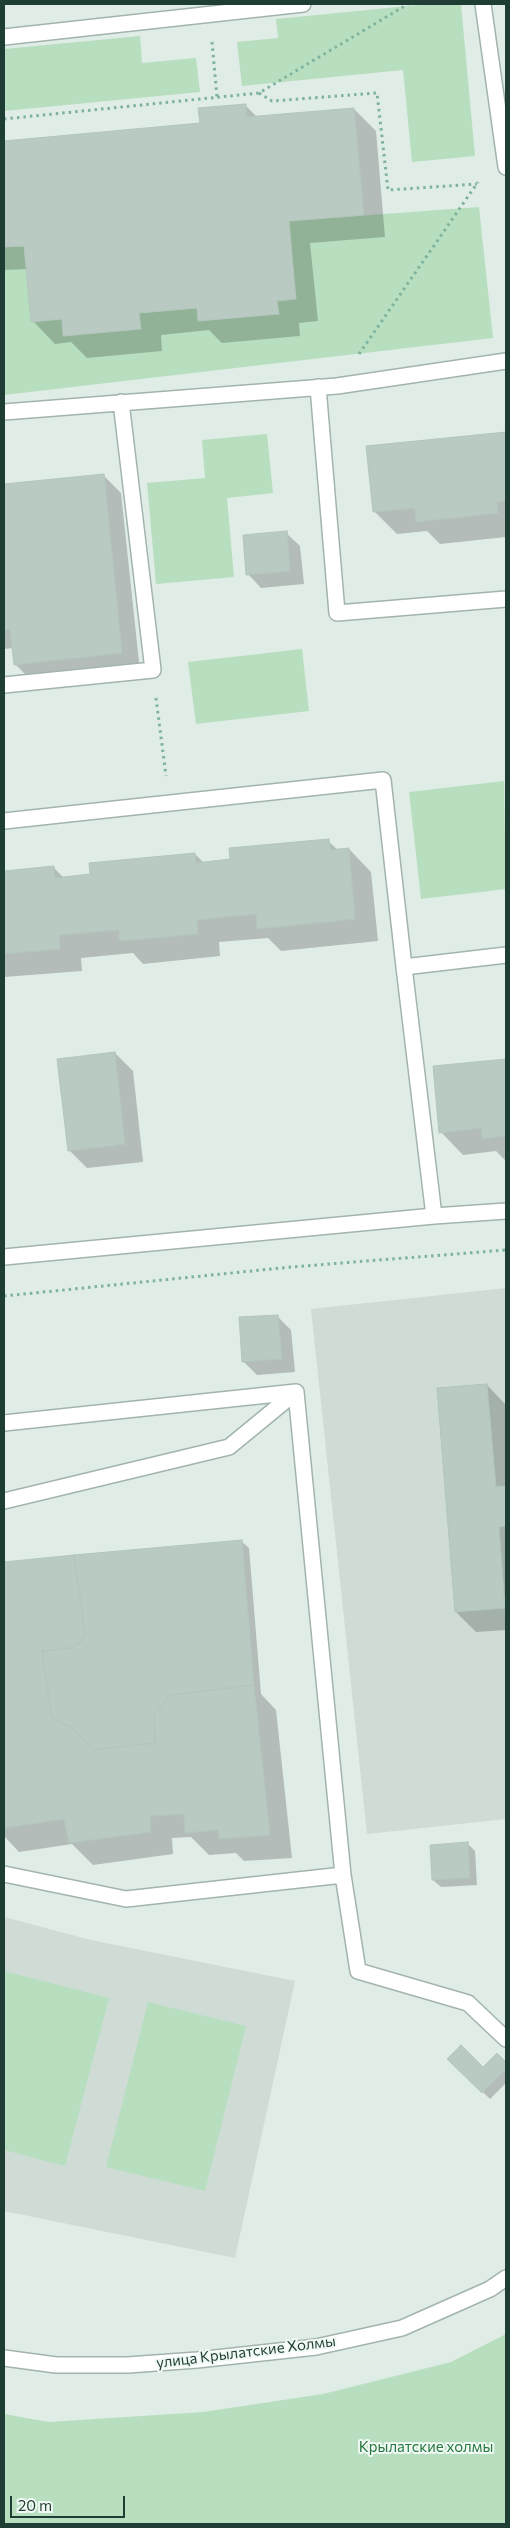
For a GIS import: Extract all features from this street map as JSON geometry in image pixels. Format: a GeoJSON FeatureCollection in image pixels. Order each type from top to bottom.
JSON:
{"type":"FeatureCollection","features":[{"type":"Feature","properties":{"kind":"street"},"geometry":{"type":"LineString","coordinates":[[4,37],[303,4]]}},
{"type":"Feature","properties":{"kind":"street"},"geometry":{"type":"LineString","coordinates":[[483,4],[506,167]]}},
{"type":"Feature","properties":{"kind":"street"},"geometry":{"type":"LineString","coordinates":[[4,412],[337,386],[506,361]]}},
{"type":"Feature","properties":{"kind":"street"},"geometry":{"type":"LineString","coordinates":[[318,387],[337,613],[506,598]]}},
{"type":"Feature","properties":{"kind":"street"},"geometry":{"type":"LineString","coordinates":[[4,685],[153,670],[121,402]]}},
{"type":"Feature","properties":{"kind":"street"},"geometry":{"type":"LineString","coordinates":[[4,821],[382,780],[434,1216]]}},
{"type":"Feature","properties":{"kind":"street"},"geometry":{"type":"LineString","coordinates":[[404,967],[506,955]]}},
{"type":"Feature","properties":{"kind":"street"},"geometry":{"type":"LineString","coordinates":[[4,1257],[434,1216],[506,1211]]}},
{"type":"Feature","properties":{"kind":"street"},"geometry":{"type":"LineString","coordinates":[[4,1424],[296,1392]]}},
{"type":"Feature","properties":{"kind":"street"},"geometry":{"type":"LineString","coordinates":[[4,1502],[229,1447],[296,1392]]}},
{"type":"Feature","properties":{"kind":"street"},"geometry":{"type":"LineString","coordinates":[[296,1392],[343,1874],[358,1971],[468,2003],[506,2040]]}},
{"type":"Feature","properties":{"kind":"street"},"geometry":{"type":"LineString","coordinates":[[4,1874],[126,1899],[343,1874]]}},
{"type":"Feature","properties":{"kind":"street","name":"улица Крылатские Холмы"},"geometry":{"type":"LineString","coordinates":[[4,2358],[56,2365],[128,2364],[198,2360],[316,2347],[402,2328],[490,2289],[506,2278]]}},
{"type":"Feature","properties":{"kind":"path"},"geometry":{"type":"LineString","coordinates":[[4,119],[259,93],[408,4]]}},
{"type":"Feature","properties":{"kind":"path"},"geometry":{"type":"LineString","coordinates":[[210,14],[218,97]]}},
{"type":"Feature","properties":{"kind":"path"},"geometry":{"type":"LineString","coordinates":[[259,93],[272,101],[377,93],[388,190],[477,184]]}},
{"type":"Feature","properties":{"kind":"path"},"geometry":{"type":"LineString","coordinates":[[337,386],[504,144]]}},
{"type":"Feature","properties":{"kind":"path"},"geometry":{"type":"LineString","coordinates":[[153,670],[169,804]]}},
{"type":"Feature","properties":{"kind":"path"},"geometry":{"type":"LineString","coordinates":[[4,1296],[292,1267],[506,1250]]}},
{"type":"Feature","properties":{"kind":"shaded area"},"geometry":{"type":"Polygon","coordinates":[[[506,1288],[506,1819],[367,1834],[311,1309],[506,1288]]]}},
{"type":"Feature","properties":{"kind":"shaded area"},"geometry":{"type":"Polygon","coordinates":[[[4,1917],[91,1940],[295,1981],[235,2258],[4,2211],[4,1917]]]}},
{"type":"Feature","properties":{"kind":"green space"},"geometry":{"type":"Polygon","coordinates":[[[428,4],[461,4],[475,156],[412,162],[403,70],[242,86],[237,42],[278,38],[276,19],[428,4]]]}},
{"type":"Feature","properties":{"kind":"green space"},"geometry":{"type":"Polygon","coordinates":[[[140,36],[142,63],[196,58],[200,92],[4,111],[4,49],[140,36]]]}},
{"type":"Feature","properties":{"kind":"green space"},"geometry":{"type":"Polygon","coordinates":[[[479,207],[493,338],[4,395],[4,247],[24,246],[32,322],[62,319],[64,336],[140,329],[139,313],[197,308],[199,321],[278,314],[277,301],[289,221],[479,207]]]}},
{"type":"Feature","properties":{"kind":"green space"},"geometry":{"type":"Polygon","coordinates":[[[267,434],[273,493],[227,498],[234,577],[156,584],[147,483],[205,478],[202,440],[267,434]]]}},
{"type":"Feature","properties":{"kind":"green space"},"geometry":{"type":"Polygon","coordinates":[[[302,649],[309,711],[196,724],[188,662],[302,649]]]}},
{"type":"Feature","properties":{"kind":"green space"},"geometry":{"type":"Polygon","coordinates":[[[504,781],[506,889],[421,899],[409,792],[504,781]]]}},
{"type":"Feature","properties":{"kind":"green space"},"geometry":{"type":"Polygon","coordinates":[[[4,1971],[109,1998],[65,2166],[4,2150],[4,1971]]]}},
{"type":"Feature","properties":{"kind":"green space"},"geometry":{"type":"Polygon","coordinates":[[[148,2002],[246,2026],[205,2191],[106,2167],[148,2002]]]}},
{"type":"Feature","properties":{"kind":"green space","name":"Крылатские холмы"},"geometry":{"type":"Polygon","coordinates":[[[506,2334],[506,2524],[4,2524],[4,2414],[49,2422],[203,2412],[323,2394],[451,2362],[506,2334]]]}},
{"type":"Feature","properties":{"kind":"building"},"geometry":{"type":"Polygon","coordinates":[[[246,104],[246,117],[354,108],[364,215],[289,221],[296,299],[277,301],[279,314],[198,321],[197,308],[139,313],[141,329],[63,336],[62,319],[31,322],[24,246],[4,247],[4,141],[200,123],[198,108],[246,104]]]}},
{"type":"Feature","properties":{"kind":"building"},"geometry":{"type":"Polygon","coordinates":[[[506,432],[506,501],[497,502],[498,513],[416,522],[415,508],[373,512],[366,446],[506,432]]]}},
{"type":"Feature","properties":{"kind":"building"},"geometry":{"type":"Polygon","coordinates":[[[104,474],[122,653],[14,665],[10,629],[4,630],[4,484],[104,474]]]}},
{"type":"Feature","properties":{"kind":"building"},"geometry":{"type":"Polygon","coordinates":[[[287,531],[290,571],[246,575],[243,535],[287,531]]]}},
{"type":"Feature","properties":{"kind":"building"},"geometry":{"type":"Polygon","coordinates":[[[329,839],[330,850],[349,848],[355,919],[257,929],[256,914],[197,920],[198,934],[119,941],[119,930],[59,935],[60,949],[4,954],[4,871],[54,866],[55,878],[90,874],[89,863],[195,853],[196,863],[230,859],[229,848],[329,839]]]}},
{"type":"Feature","properties":{"kind":"building"},"geometry":{"type":"Polygon","coordinates":[[[115,1052],[125,1144],[68,1151],[57,1059],[115,1052]]]}},
{"type":"Feature","properties":{"kind":"building"},"geometry":{"type":"Polygon","coordinates":[[[506,1059],[506,1136],[482,1139],[481,1128],[439,1133],[433,1066],[506,1059]]]}},
{"type":"Feature","properties":{"kind":"building"},"geometry":{"type":"Polygon","coordinates":[[[278,1315],[282,1359],[242,1362],[239,1317],[278,1315]]]}},
{"type":"Feature","properties":{"kind":"building"},"geometry":{"type":"Polygon","coordinates":[[[487,1384],[496,1487],[506,1486],[506,1526],[499,1527],[505,1608],[455,1612],[437,1388],[487,1384]]]}},
{"type":"Feature","properties":{"kind":"building"},"geometry":{"type":"Polygon","coordinates":[[[242,1540],[254,1685],[171,1695],[154,1715],[155,1743],[93,1750],[72,1727],[52,1719],[42,1651],[70,1648],[80,1643],[85,1633],[74,1555],[242,1540]]]}},
{"type":"Feature","properties":{"kind":"building"},"geometry":{"type":"Polygon","coordinates":[[[74,1555],[85,1633],[80,1643],[70,1648],[42,1651],[52,1719],[72,1727],[93,1750],[155,1743],[154,1715],[171,1695],[254,1685],[270,1835],[219,1839],[218,1830],[185,1833],[184,1814],[150,1816],[151,1832],[69,1843],[64,1819],[4,1828],[4,1562],[74,1555]]]}},
{"type":"Feature","properties":{"kind":"building"},"geometry":{"type":"Polygon","coordinates":[[[468,1842],[470,1878],[432,1880],[430,1845],[468,1842]]]}},
{"type":"Feature","properties":{"kind":"building"},"geometry":{"type":"Polygon","coordinates":[[[461,2045],[483,2067],[497,2053],[506,2062],[506,2069],[482,2093],[447,2059],[461,2045]]]}}]}
